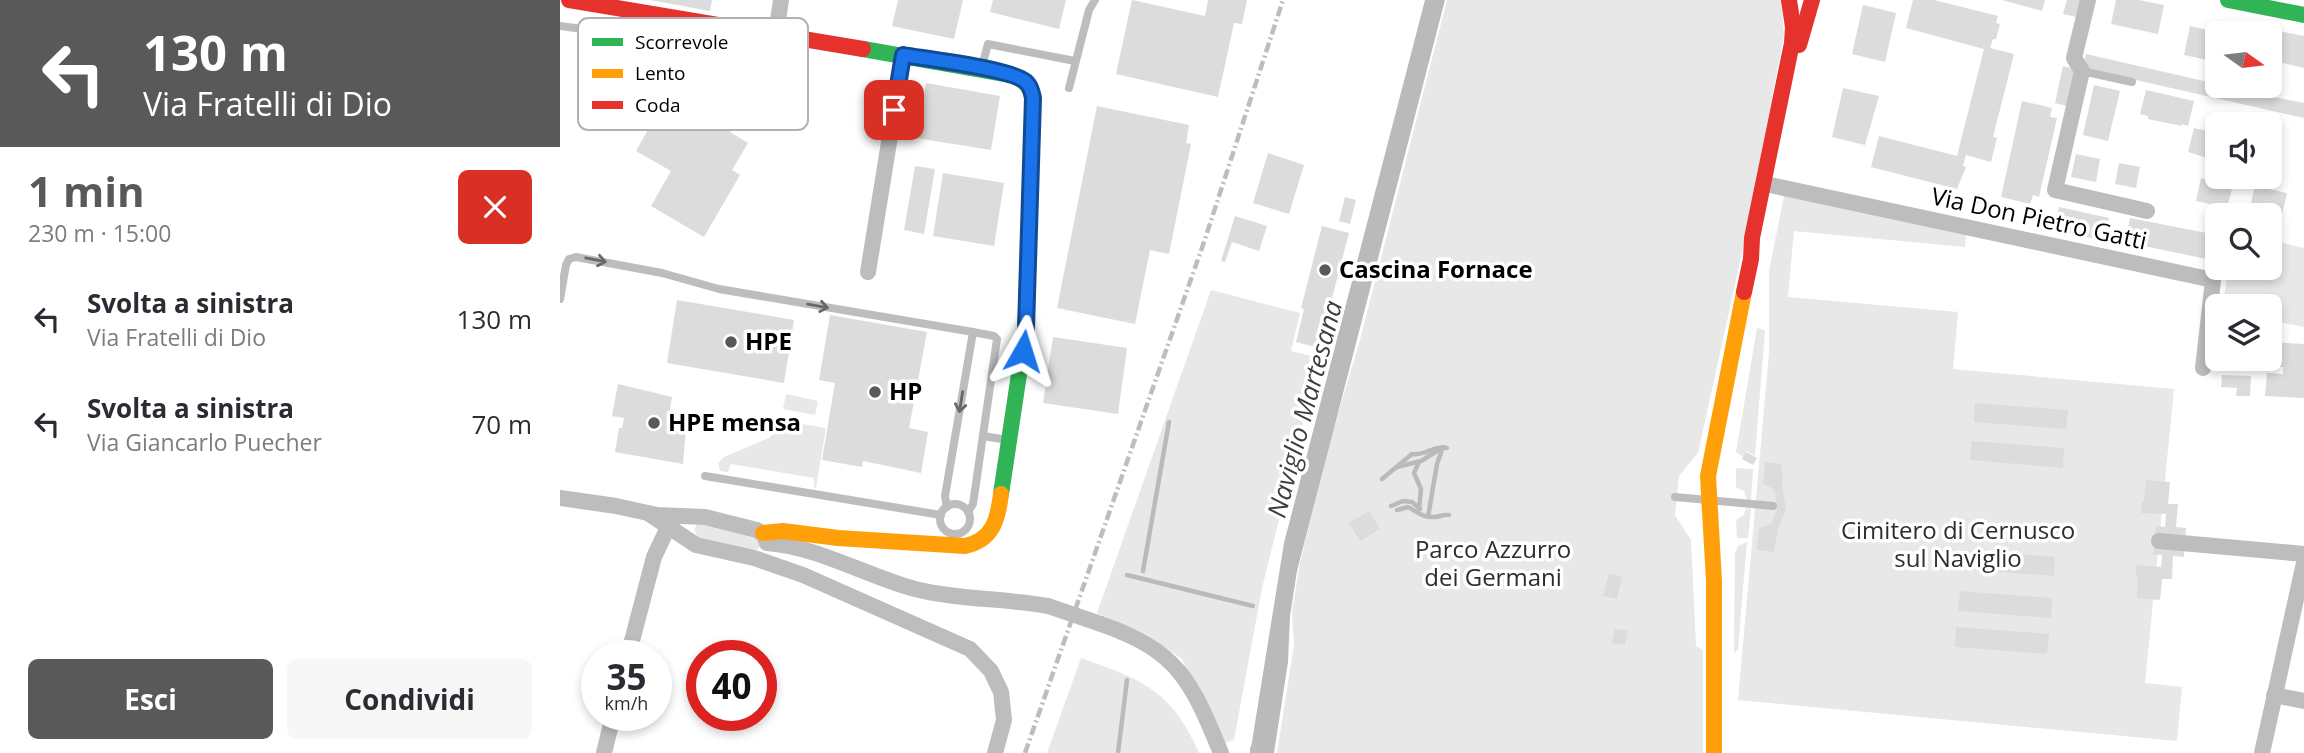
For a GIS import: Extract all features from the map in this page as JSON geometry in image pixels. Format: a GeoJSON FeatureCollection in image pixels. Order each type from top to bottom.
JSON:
{"type":"FeatureCollection","features":[{"type":"Feature","properties":{"kind":"street"},"geometry":{"type":"LineString","coordinates":[[569,0],[679,18]]}},
{"type":"Feature","properties":{"kind":"street"},"geometry":{"type":"LineString","coordinates":[[778,18],[781,0]]}},
{"type":"Feature","properties":{"kind":"street"},"geometry":{"type":"LineString","coordinates":[[1714,753],[1714,581],[1718,556],[1714,500],[1709,476],[1751,258],[1752,238],[1792,43],[1793,27],[1789,0]]}},
{"type":"Feature","properties":{"kind":"street"},"geometry":{"type":"LineString","coordinates":[[1751,258],[1759,239],[1796,58],[1812,0]]}},
{"type":"Feature","properties":{"kind":"street"},"geometry":{"type":"LineString","coordinates":[[2088,0],[2074,58],[2082,71],[2055,190],[2147,211]]}},
{"type":"Feature","properties":{"kind":"street"},"geometry":{"type":"LineString","coordinates":[[2228,0],[2304,16]]}},
{"type":"Feature","properties":{"kind":"street"},"geometry":{"type":"LineString","coordinates":[[762,546],[783,531],[946,547],[973,545],[988,534],[997,521],[1026,328],[1033,98],[1029,85],[1010,74],[808,39]]}},
{"type":"Feature","properties":{"kind":"street"},"geometry":{"type":"LineString","coordinates":[[868,272],[903,55]]}},
{"type":"Feature","properties":{"kind":"street","name":"Via Don Pietro Gatti"},"geometry":{"type":"LineString","coordinates":[[1770,185],[2213,279],[2203,368]]}},
{"type":"Feature","properties":{"kind":"street"},"geometry":{"type":"LineString","coordinates":[[560,498],[648,513],[671,521],[692,542],[793,546],[905,586],[934,593],[1016,600],[1048,606],[1101,624],[1148,643],[1180,672],[1206,716],[1221,753]]}},
{"type":"Feature","properties":{"kind":"street"},"geometry":{"type":"LineString","coordinates":[[692,542],[688,535],[689,526],[693,520],[700,517]]}},
{"type":"Feature","properties":{"kind":"street"},"geometry":{"type":"LineString","coordinates":[[671,521],[700,517],[756,529],[762,546],[803,575],[970,649],[980,657],[997,682],[1003,704],[1003,727],[995,753]]}},
{"type":"Feature","properties":{"kind":"street"},"geometry":{"type":"LineString","coordinates":[[632,640],[654,557],[671,521]]}},
{"type":"Feature","properties":{"kind":"street"},"geometry":{"type":"LineString","coordinates":[[2159,541],[2304,554]]}},
{"type":"Feature","properties":{"kind":"street"},"geometry":{"type":"LineString","coordinates":[[2262,753],[2304,563]]}},
{"type":"Feature","properties":{"kind":"street"},"geometry":{"type":"LineString","coordinates":[[2274,695],[2304,701]]}},
{"type":"Feature","properties":{"kind":"street"},"geometry":{"type":"LineString","coordinates":[[604,753],[609,731]]}},
{"type":"Feature","properties":{"kind":"lane"},"geometry":{"type":"LineString","coordinates":[[1069,88],[1089,10],[1095,0]]}},
{"type":"Feature","properties":{"kind":"lane"},"geometry":{"type":"LineString","coordinates":[[560,26],[578,28]]}},
{"type":"Feature","properties":{"kind":"lane"},"geometry":{"type":"LineString","coordinates":[[981,69],[988,44],[1075,61]]}},
{"type":"Feature","properties":{"kind":"lane"},"geometry":{"type":"LineString","coordinates":[[2082,71],[2132,82]]}},
{"type":"Feature","properties":{"kind":"lane"},"geometry":{"type":"LineString","coordinates":[[560,299],[566,265],[569,259],[576,257],[662,273],[719,289],[972,332],[994,336],[997,339],[973,503],[968,512],[968,526],[957,534],[944,529],[945,496],[972,332]]}},
{"type":"Feature","properties":{"kind":"lane"},"geometry":{"type":"LineString","coordinates":[[983,436],[1010,440]]}},
{"type":"Feature","properties":{"kind":"lane"},"geometry":{"type":"LineString","coordinates":[[705,476],[944,511],[961,506],[968,512]]}},
{"type":"Feature","properties":{"kind":"lane"},"geometry":{"type":"LineString","coordinates":[[1675,497],[1773,506]]}},
{"type":"Feature","properties":{"kind":"green space","name":"Parco Azzurro dei Germani"},"geometry":{"type":"Polygon","coordinates":[[[1447,0],[1781,0],[1784,35],[1742,253],[1698,453],[1679,476],[1675,515],[1691,540],[1696,646],[1703,650],[1703,753],[1277,753],[1294,645],[1292,611],[1300,563],[1447,0]]]}},
{"type":"Feature","properties":{"kind":"green space","name":"Cimitero di Cernusco sul Naviglio"},"geometry":{"type":"Polygon","coordinates":[[[1784,196],[1966,235],[1965,247],[1794,231],[1788,297],[1958,312],[1953,369],[2174,389],[2145,683],[2182,687],[2177,741],[1738,700],[1769,353],[1769,271],[1784,196]]]}},
{"type":"Feature","properties":{"kind":"green space"},"geometry":{"type":"Polygon","coordinates":[[[2282,243],[2304,248],[2304,327],[2282,322],[2282,294],[2225,294],[2226,280],[2282,280],[2282,243]]]}},
{"type":"Feature","properties":{"kind":"green space"},"geometry":{"type":"Polygon","coordinates":[[[1211,290],[1300,313],[1291,351],[1319,358],[1262,588],[1234,740],[1224,743],[1182,659],[1146,634],[1097,613],[1211,290]]]}},
{"type":"Feature","properties":{"kind":"green space"},"geometry":{"type":"Polygon","coordinates":[[[1757,328],[1765,330],[1755,456],[1747,451],[1743,457],[1736,452],[1757,328]]]}},
{"type":"Feature","properties":{"kind":"green space"},"geometry":{"type":"Polygon","coordinates":[[[786,394],[818,401],[815,415],[783,409],[786,394]]]}},
{"type":"Feature","properties":{"kind":"green space"},"geometry":{"type":"Polygon","coordinates":[[[779,420],[826,428],[816,488],[814,478],[731,464],[728,472],[720,471],[718,463],[724,457],[769,438],[779,420]]]}},
{"type":"Feature","properties":{"kind":"green space"},"geometry":{"type":"Polygon","coordinates":[[[1736,468],[1753,469],[1751,501],[1747,500],[1744,491],[1736,487],[1736,468]]]}},
{"type":"Feature","properties":{"kind":"green space"},"geometry":{"type":"Polygon","coordinates":[[[1746,508],[1751,509],[1748,538],[1737,538],[1736,520],[1744,515],[1746,508]]]}},
{"type":"Feature","properties":{"kind":"green space"},"geometry":{"type":"Polygon","coordinates":[[[697,524],[756,535],[761,546],[755,551],[699,539],[694,530],[697,524]]]}},
{"type":"Feature","properties":{"kind":"green space"},"geometry":{"type":"Polygon","coordinates":[[[1747,542],[1738,649],[1734,653],[1735,554],[1738,546],[1747,542]]]}},
{"type":"Feature","properties":{"kind":"green space"},"geometry":{"type":"Polygon","coordinates":[[[1081,658],[1122,673],[1153,690],[1177,715],[1199,753],[1047,753],[1081,658]]]}},
{"type":"Feature","properties":{"kind":"shaded area"},"geometry":{"type":"Polygon","coordinates":[[[1425,0],[1445,0],[1297,571],[1290,616],[1288,662],[1274,753],[1257,753],[1251,748],[1284,543],[1425,0]]]}},
{"type":"Feature","properties":{"kind":"building"},"geometry":{"type":"Polygon","coordinates":[[[650,0],[712,0],[710,11],[650,0]]]}},
{"type":"Feature","properties":{"kind":"building"},"geometry":{"type":"Polygon","coordinates":[[[898,0],[963,0],[954,39],[892,26],[898,0]]]}},
{"type":"Feature","properties":{"kind":"building"},"geometry":{"type":"Polygon","coordinates":[[[993,0],[1066,0],[1059,29],[990,12],[993,0]]]}},
{"type":"Feature","properties":{"kind":"building"},"geometry":{"type":"Polygon","coordinates":[[[1132,0],[1205,16],[1208,0],[1247,0],[1242,24],[1234,23],[1218,97],[1116,74],[1132,0]]]}},
{"type":"Feature","properties":{"kind":"building"},"geometry":{"type":"Polygon","coordinates":[[[1913,0],[1934,0],[1998,16],[1996,23],[2000,24],[1990,48],[2014,54],[1993,137],[1997,138],[1991,162],[1966,155],[1963,166],[1966,167],[1957,189],[1871,167],[1879,136],[1957,156],[1984,49],[1906,28],[1913,0]]]}},
{"type":"Feature","properties":{"kind":"building"},"geometry":{"type":"Polygon","coordinates":[[[2002,0],[2045,0],[2042,11],[2002,0]]]}},
{"type":"Feature","properties":{"kind":"building"},"geometry":{"type":"Polygon","coordinates":[[[2067,0],[2081,0],[2077,17],[2063,14],[2067,0]]]}},
{"type":"Feature","properties":{"kind":"building"},"geometry":{"type":"Polygon","coordinates":[[[2116,0],[2139,0],[2164,5],[2158,34],[2111,24],[2116,0]]]}},
{"type":"Feature","properties":{"kind":"building"},"geometry":{"type":"Polygon","coordinates":[[[1863,5],[1896,13],[1885,62],[1852,54],[1863,5]]]}},
{"type":"Feature","properties":{"kind":"building"},"geometry":{"type":"Polygon","coordinates":[[[2190,26],[2205,29],[2205,59],[2184,55],[2190,26]]]}},
{"type":"Feature","properties":{"kind":"building"},"geometry":{"type":"Polygon","coordinates":[[[2282,32],[2304,36],[2304,68],[2282,63],[2282,32]]]}},
{"type":"Feature","properties":{"kind":"building"},"geometry":{"type":"Polygon","coordinates":[[[2086,54],[2205,81],[2205,96],[2083,68],[2086,54]]]}},
{"type":"Feature","properties":{"kind":"building"},"geometry":{"type":"Polygon","coordinates":[[[2063,66],[2075,69],[2067,106],[2055,103],[2063,66]]]}},
{"type":"Feature","properties":{"kind":"building"},"geometry":{"type":"Polygon","coordinates":[[[926,83],[1000,96],[991,150],[916,138],[926,83]]]}},
{"type":"Feature","properties":{"kind":"building"},"geometry":{"type":"Polygon","coordinates":[[[2094,85],[2120,91],[2108,141],[2083,135],[2094,85]]]}},
{"type":"Feature","properties":{"kind":"building"},"geometry":{"type":"Polygon","coordinates":[[[1843,88],[1879,96],[1865,145],[1832,137],[1843,88]]]}},
{"type":"Feature","properties":{"kind":"building"},"geometry":{"type":"Polygon","coordinates":[[[2146,90],[2194,101],[2188,126],[2148,119],[2148,116],[2140,114],[2146,90]]]}},
{"type":"Feature","properties":{"kind":"building"},"geometry":{"type":"Polygon","coordinates":[[[2216,98],[2278,98],[2304,103],[2304,118],[2216,98]]]}},
{"type":"Feature","properties":{"kind":"building"},"geometry":{"type":"Polygon","coordinates":[[[2022,101],[2052,108],[2050,117],[2057,118],[2039,197],[2033,195],[2030,204],[2001,197],[2022,101]]]}},
{"type":"Feature","properties":{"kind":"building"},"geometry":{"type":"Polygon","coordinates":[[[1097,106],[1189,125],[1186,143],[1191,144],[1169,254],[1150,250],[1135,324],[1057,308],[1097,106]]]}},
{"type":"Feature","properties":{"kind":"building"},"geometry":{"type":"Polygon","coordinates":[[[2194,128],[2205,130],[2205,157],[2188,152],[2194,128]]]}},
{"type":"Feature","properties":{"kind":"building"},"geometry":{"type":"Polygon","coordinates":[[[648,130],[731,130],[730,132],[748,143],[732,170],[740,175],[704,237],[651,206],[671,171],[636,151],[648,130]]]}},
{"type":"Feature","properties":{"kind":"building"},"geometry":{"type":"Polygon","coordinates":[[[1268,153],[1304,165],[1289,214],[1253,203],[1268,153]]]}},
{"type":"Feature","properties":{"kind":"building"},"geometry":{"type":"Polygon","coordinates":[[[2076,154],[2100,159],[2096,182],[2071,177],[2076,154]]]}},
{"type":"Feature","properties":{"kind":"building"},"geometry":{"type":"Polygon","coordinates":[[[2119,163],[2140,167],[2136,188],[2115,184],[2119,163]]]}},
{"type":"Feature","properties":{"kind":"building"},"geometry":{"type":"Polygon","coordinates":[[[915,166],[935,169],[924,234],[904,230],[915,166]]]}},
{"type":"Feature","properties":{"kind":"building"},"geometry":{"type":"Polygon","coordinates":[[[943,173],[1004,183],[994,246],[933,236],[943,173]]]}},
{"type":"Feature","properties":{"kind":"building"},"geometry":{"type":"Polygon","coordinates":[[[2201,178],[2205,179],[2205,189],[2232,189],[2228,203],[2196,201],[2201,178]]]}},
{"type":"Feature","properties":{"kind":"building"},"geometry":{"type":"Polygon","coordinates":[[[2254,189],[2287,193],[2282,215],[2282,203],[2251,203],[2254,189]]]}},
{"type":"Feature","properties":{"kind":"building"},"geometry":{"type":"Polygon","coordinates":[[[1345,197],[1356,200],[1350,224],[1339,221],[1345,197]]]}},
{"type":"Feature","properties":{"kind":"building"},"geometry":{"type":"Polygon","coordinates":[[[2059,207],[2109,218],[2104,241],[2054,229],[2059,207]]]}},
{"type":"Feature","properties":{"kind":"building"},"geometry":{"type":"Polygon","coordinates":[[[1235,216],[1267,226],[1259,251],[1232,242],[1225,262],[1221,261],[1235,216]]]}},
{"type":"Feature","properties":{"kind":"building"},"geometry":{"type":"Polygon","coordinates":[[[2130,218],[2205,233],[2205,259],[2125,242],[2130,218]]]}},
{"type":"Feature","properties":{"kind":"building","name":"Cascina Fornace"},"geometry":{"type":"Polygon","coordinates":[[[1322,226],[1349,233],[1319,348],[1296,342],[1304,309],[1301,308],[1322,226]]]}},
{"type":"Feature","properties":{"kind":"building","name":"HPE"},"geometry":{"type":"Polygon","coordinates":[[[677,300],[794,320],[784,383],[667,363],[677,300]]]}},
{"type":"Feature","properties":{"kind":"building","name":"HP"},"geometry":{"type":"Polygon","coordinates":[[[830,315],[927,332],[909,428],[928,432],[921,473],[863,461],[862,467],[822,460],[835,383],[819,380],[830,315]]]}},
{"type":"Feature","properties":{"kind":"building"},"geometry":{"type":"Polygon","coordinates":[[[1053,337],[1127,348],[1118,414],[1043,403],[1053,337]]]}},
{"type":"Feature","properties":{"kind":"building"},"geometry":{"type":"Polygon","coordinates":[[[2282,343],[2304,344],[2304,398],[2265,396],[2267,373],[2283,374],[2282,343]]]}},
{"type":"Feature","properties":{"kind":"building"},"geometry":{"type":"Polygon","coordinates":[[[2222,375],[2251,376],[2250,396],[2236,396],[2237,388],[2221,387],[2222,375]]]}},
{"type":"Feature","properties":{"kind":"building","name":"HPE mensa"},"geometry":{"type":"Polygon","coordinates":[[[618,384],[672,397],[669,415],[687,418],[683,464],[615,452],[619,428],[622,428],[624,418],[612,416],[618,384]]]}},
{"type":"Feature","properties":{"kind":"building"},"geometry":{"type":"Polygon","coordinates":[[[1975,403],[2068,410],[2066,429],[1974,422],[1975,403]]]}},
{"type":"Feature","properties":{"kind":"building"},"geometry":{"type":"Polygon","coordinates":[[[1972,441],[2064,448],[2063,468],[1970,460],[1972,441]]]}},
{"type":"Feature","properties":{"kind":"building"},"geometry":{"type":"Polygon","coordinates":[[[1746,452],[1757,458],[1753,465],[1742,459],[1746,452]]]}},
{"type":"Feature","properties":{"kind":"building"},"geometry":{"type":"Polygon","coordinates":[[[1765,462],[1782,464],[1783,472],[1782,486],[1786,509],[1778,529],[1774,552],[1757,550],[1759,528],[1771,524],[1777,509],[1775,492],[1763,484],[1765,462]]]}},
{"type":"Feature","properties":{"kind":"building"},"geometry":{"type":"Polygon","coordinates":[[[2146,480],[2170,482],[2168,504],[2178,504],[2176,527],[2186,528],[2184,557],[2173,556],[2172,579],[2162,579],[2160,600],[2137,598],[2136,565],[2161,567],[2162,555],[2153,554],[2156,526],[2165,527],[2166,514],[2141,513],[2146,480]]]}},
{"type":"Feature","properties":{"kind":"building"},"geometry":{"type":"Polygon","coordinates":[[[1369,511],[1380,529],[1360,541],[1349,523],[1369,511]]]}},
{"type":"Feature","properties":{"kind":"building"},"geometry":{"type":"Polygon","coordinates":[[[1962,550],[2055,557],[2054,576],[1961,569],[1962,550]]]}},
{"type":"Feature","properties":{"kind":"building"},"geometry":{"type":"Polygon","coordinates":[[[1609,573],[1622,577],[1617,599],[1603,596],[1609,573]]]}},
{"type":"Feature","properties":{"kind":"building"},"geometry":{"type":"Polygon","coordinates":[[[1960,591],[2052,598],[2051,618],[1958,611],[1960,591]]]}},
{"type":"Feature","properties":{"kind":"building"},"geometry":{"type":"Polygon","coordinates":[[[1956,627],[2049,634],[2047,654],[1955,647],[1956,627]]]}},
{"type":"Feature","properties":{"kind":"building"},"geometry":{"type":"Polygon","coordinates":[[[1615,629],[1628,631],[1625,645],[1612,643],[1615,629]]]}},
{"type":"Feature","properties":{"kind":"waterway"},"geometry":{"type":"LineString","coordinates":[[1143,571],[1169,422]]}},
{"type":"Feature","properties":{"kind":"waterway"},"geometry":{"type":"LineString","coordinates":[[1428,517],[1437,464],[1443,447]]}},
{"type":"Feature","properties":{"kind":"waterway"},"geometry":{"type":"LineString","coordinates":[[1397,467],[1421,461],[1442,448]]}},
{"type":"Feature","properties":{"kind":"waterway"},"geometry":{"type":"LineString","coordinates":[[1382,479],[1412,454],[1447,448]]}},
{"type":"Feature","properties":{"kind":"waterway"},"geometry":{"type":"LineString","coordinates":[[1418,464],[1414,473],[1421,489],[1419,509]]}},
{"type":"Feature","properties":{"kind":"waterway"},"geometry":{"type":"LineString","coordinates":[[1391,506],[1403,501],[1412,502],[1420,509]]}},
{"type":"Feature","properties":{"kind":"waterway"},"geometry":{"type":"LineString","coordinates":[[1397,510],[1408,507],[1428,517],[1449,515]]}},
{"type":"Feature","properties":{"kind":"waterway"},"geometry":{"type":"LineString","coordinates":[[1127,575],[1253,606]]}},
{"type":"Feature","properties":{"kind":"waterway"},"geometry":{"type":"LineString","coordinates":[[1118,753],[1127,680]]}},
{"type":"Feature","properties":{"kind":"railway"},"geometry":{"type":"LineString","coordinates":[[1025,753],[1204,242],[1283,0]]}},
{"type":"Feature","properties":{"kind":"traffic: fast"},"geometry":{"type":"LineString","coordinates":[[2228,0],[2304,15]]}},
{"type":"Feature","properties":{"kind":"traffic: fast"},"geometry":{"type":"LineString","coordinates":[[863,49],[1011,75],[1025,84],[1033,98],[1026,328],[1001,494]]}},
{"type":"Feature","properties":{"kind":"traffic: slow"},"geometry":{"type":"LineString","coordinates":[[1714,753],[1714,581],[1708,476],[1744,292]]}},
{"type":"Feature","properties":{"kind":"traffic: slow"},"geometry":{"type":"LineString","coordinates":[[763,533],[783,531],[838,538],[965,546],[988,534],[996,520],[1001,494]]}},
{"type":"Feature","properties":{"kind":"traffic: jam"},"geometry":{"type":"LineString","coordinates":[[569,0],[677,18]]}},
{"type":"Feature","properties":{"kind":"traffic: jam"},"geometry":{"type":"LineString","coordinates":[[1744,292],[1752,238],[1792,43],[1793,27],[1789,0]]}},
{"type":"Feature","properties":{"kind":"traffic: jam"},"geometry":{"type":"LineString","coordinates":[[1799,45],[1812,0]]}},
{"type":"Feature","properties":{"kind":"traffic: jam"},"geometry":{"type":"LineString","coordinates":[[808,40],[863,49]]}},
{"type":"Feature","properties":{"kind":"place","name":"Cascina Fornace"},"geometry":{"type":"Point","coordinates":[1325,270]}},
{"type":"Feature","properties":{"kind":"place","name":"HPE"},"geometry":{"type":"Point","coordinates":[731,342]}},
{"type":"Feature","properties":{"kind":"place","name":"HP"},"geometry":{"type":"Point","coordinates":[875,392]}},
{"type":"Feature","properties":{"kind":"place","name":"HPE mensa"},"geometry":{"type":"Point","coordinates":[654,423]}},
{"type":"Feature","properties":{"kind":"route"},"geometry":{"type":"LineString","coordinates":[[894,110],[903,55],[1016,76],[1029,85],[1033,98],[1023,351]]}},
{"type":"Feature","properties":{"kind":"water label","name":"Naviglio Martesana"},"geometry":{"type":"Point","coordinates":[1305,409]}}]}
